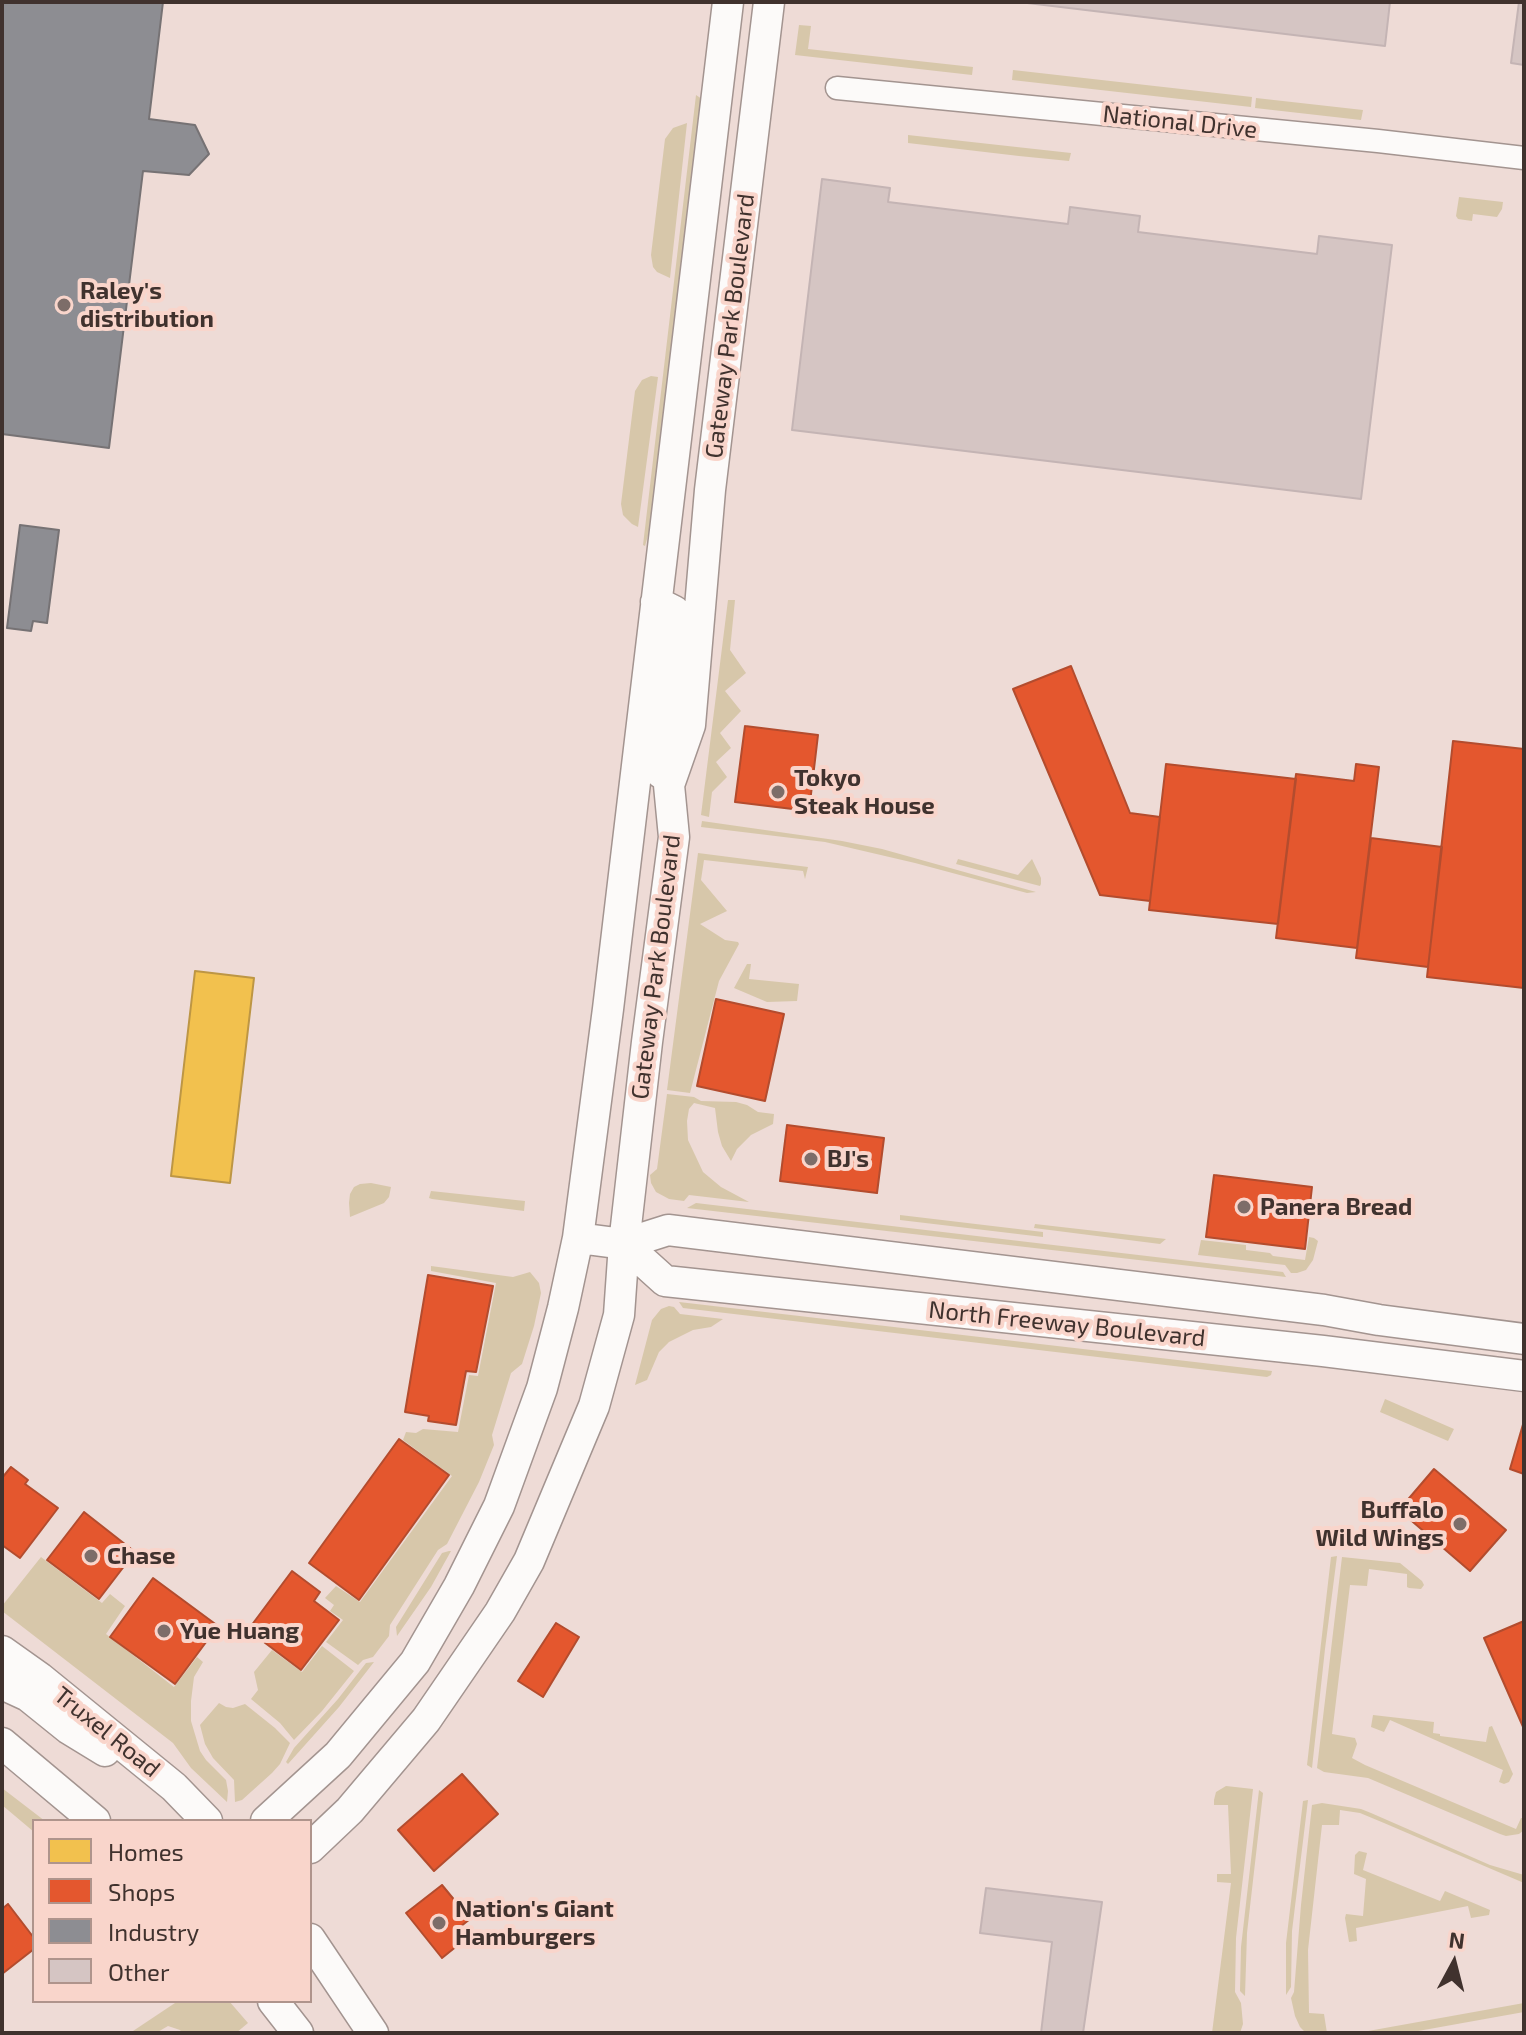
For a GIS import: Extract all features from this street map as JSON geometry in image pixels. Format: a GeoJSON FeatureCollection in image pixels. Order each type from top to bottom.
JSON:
{"type":"FeatureCollection","features":[{"type":"Feature","properties":{"kind":"street","name":"Gateway Park Boulevard"},"geometry":{"type":"LineString","coordinates":[[268,1819],[338,1755],[415,1662],[459,1586],[499,1506],[542,1388],[563,1308],[578,1238],[617,939],[728,2]]}},
{"type":"Feature","properties":{"kind":"street","name":"Gateway Park Boulevard"},"geometry":{"type":"LineString","coordinates":[[312,1846],[350,1810],[426,1720],[500,1612],[529,1561],[594,1406],[619,1315],[647,1042],[674,837],[669,785],[690,725],[710,490],[769,2]]}},
{"type":"Feature","properties":{"kind":"street","name":"National Drive"},"geometry":{"type":"LineString","coordinates":[[837,88],[1524,158]]}},
{"type":"Feature","properties":{"kind":"street"},"geometry":{"type":"LineString","coordinates":[[656,602],[674,611],[677,625],[660,770],[669,785]]}},
{"type":"Feature","properties":{"kind":"street","name":"North Freeway Boulevard"},"geometry":{"type":"LineString","coordinates":[[578,1238],[624,1244],[668,1230],[1310,1308],[1524,1339]]}},
{"type":"Feature","properties":{"kind":"street","name":"North Freeway Boulevard"},"geometry":{"type":"LineString","coordinates":[[624,1244],[665,1281],[1302,1349],[1524,1376]]}},
{"type":"Feature","properties":{"kind":"street","name":"Truxel Road"},"geometry":{"type":"LineString","coordinates":[[2,1651],[174,1787],[200,1815]]}},
{"type":"Feature","properties":{"kind":"street"},"geometry":{"type":"LineString","coordinates":[[2,1684],[28,1696],[69,1729],[200,1815]]}},
{"type":"Feature","properties":{"kind":"street"},"geometry":{"type":"LineString","coordinates":[[2,1743],[93,1819]]}},
{"type":"Feature","properties":{"kind":"street"},"geometry":{"type":"LineString","coordinates":[[312,1942],[373,2033]]}},
{"type":"Feature","properties":{"kind":"street"},"geometry":{"type":"LineString","coordinates":[[275,2003],[298,2033]]}},
{"type":"Feature","properties":{"kind":"shaded area"},"geometry":{"type":"Polygon","coordinates":[[[799,25],[811,26],[808,49],[973,67],[972,75],[795,55],[799,25]]]}},
{"type":"Feature","properties":{"kind":"shaded area"},"geometry":{"type":"Polygon","coordinates":[[[1013,70],[1252,97],[1251,107],[1012,80],[1013,70]]]}},
{"type":"Feature","properties":{"kind":"shaded area"},"geometry":{"type":"Polygon","coordinates":[[[696,95],[702,99],[645,546],[643,545],[696,95]]]}},
{"type":"Feature","properties":{"kind":"shaded area"},"geometry":{"type":"Polygon","coordinates":[[[1256,98],[1363,110],[1361,120],[1255,108],[1256,98]]]}},
{"type":"Feature","properties":{"kind":"shaded area"},"geometry":{"type":"Polygon","coordinates":[[[687,123],[670,278],[657,272],[651,255],[665,139],[673,128],[687,123]]]}},
{"type":"Feature","properties":{"kind":"shaded area"},"geometry":{"type":"Polygon","coordinates":[[[908,135],[1071,153],[1069,161],[1019,156],[908,143],[908,135]]]}},
{"type":"Feature","properties":{"kind":"shaded area"},"geometry":{"type":"Polygon","coordinates":[[[1459,197],[1503,202],[1502,209],[1497,217],[1473,214],[1472,221],[1458,219],[1459,197]]]}},
{"type":"Feature","properties":{"kind":"shaded area"},"geometry":{"type":"Polygon","coordinates":[[[658,377],[638,527],[623,515],[621,504],[635,391],[642,380],[658,377]]]}},
{"type":"Feature","properties":{"kind":"shaded area"},"geometry":{"type":"Polygon","coordinates":[[[728,600],[735,600],[730,650],[746,673],[725,691],[741,711],[720,733],[731,748],[716,762],[727,777],[712,792],[709,817],[701,815],[728,600]]]}},
{"type":"Feature","properties":{"kind":"shaded area"},"geometry":{"type":"Polygon","coordinates":[[[702,821],[882,849],[1036,892],[1027,893],[825,842],[701,827],[702,821]]]}},
{"type":"Feature","properties":{"kind":"shaded area"},"geometry":{"type":"Polygon","coordinates":[[[698,853],[808,867],[805,879],[803,871],[704,860],[701,880],[727,911],[700,924],[725,940],[739,944],[719,981],[690,1093],[667,1090],[698,853]]]}},
{"type":"Feature","properties":{"kind":"shaded area"},"geometry":{"type":"Polygon","coordinates":[[[958,859],[1018,875],[1032,859],[1041,884],[956,864],[958,859]]]}},
{"type":"Feature","properties":{"kind":"shaded area"},"geometry":{"type":"Polygon","coordinates":[[[747,964],[751,964],[749,979],[799,984],[797,1001],[767,1002],[734,988],[747,964]]]}},
{"type":"Feature","properties":{"kind":"shaded area"},"geometry":{"type":"Polygon","coordinates":[[[667,1094],[694,1097],[701,1101],[736,1102],[758,1112],[774,1114],[773,1124],[751,1135],[737,1149],[731,1161],[722,1146],[715,1108],[694,1103],[689,1109],[688,1140],[703,1172],[721,1187],[749,1202],[689,1195],[684,1201],[669,1199],[656,1192],[650,1175],[657,1169],[667,1094]]]}},
{"type":"Feature","properties":{"kind":"shaded area"},"geometry":{"type":"Polygon","coordinates":[[[371,1183],[391,1187],[389,1197],[384,1203],[350,1217],[350,1194],[354,1187],[371,1183]]]}},
{"type":"Feature","properties":{"kind":"shaded area"},"geometry":{"type":"Polygon","coordinates":[[[431,1191],[525,1201],[524,1211],[432,1199],[429,1198],[431,1191]]]}},
{"type":"Feature","properties":{"kind":"shaded area"},"geometry":{"type":"Polygon","coordinates":[[[696,1203],[1283,1272],[1286,1277],[687,1208],[696,1203]]]}},
{"type":"Feature","properties":{"kind":"shaded area"},"geometry":{"type":"Polygon","coordinates":[[[900,1215],[1043,1232],[1043,1237],[900,1220],[900,1215]]]}},
{"type":"Feature","properties":{"kind":"shaded area"},"geometry":{"type":"Polygon","coordinates":[[[1035,1224],[1166,1239],[1160,1244],[1034,1228],[1035,1224]]]}},
{"type":"Feature","properties":{"kind":"shaded area"},"geometry":{"type":"Polygon","coordinates":[[[1309,1237],[1318,1241],[1313,1260],[1306,1270],[1297,1273],[1291,1273],[1285,1265],[1198,1255],[1201,1240],[1246,1245],[1246,1250],[1305,1260],[1309,1237]]]}},
{"type":"Feature","properties":{"kind":"shaded area"},"geometry":{"type":"Polygon","coordinates":[[[431,1266],[513,1277],[530,1272],[539,1283],[541,1293],[522,1364],[511,1373],[492,1435],[494,1445],[479,1482],[447,1544],[438,1550],[390,1625],[389,1636],[373,1657],[358,1665],[326,1642],[343,1620],[330,1611],[334,1605],[325,1598],[336,1586],[360,1602],[452,1476],[403,1440],[406,1432],[416,1433],[423,1429],[458,1432],[469,1375],[478,1376],[496,1283],[431,1271],[431,1266]]]}},
{"type":"Feature","properties":{"kind":"shaded area"},"geometry":{"type":"Polygon","coordinates":[[[679,1302],[1272,1371],[1267,1377],[683,1308],[679,1302]]]}},
{"type":"Feature","properties":{"kind":"shaded area"},"geometry":{"type":"Polygon","coordinates":[[[669,1306],[680,1314],[723,1319],[711,1327],[693,1330],[669,1342],[659,1352],[647,1380],[635,1385],[652,1320],[661,1309],[669,1306]]]}},
{"type":"Feature","properties":{"kind":"shaded area"},"geometry":{"type":"Polygon","coordinates":[[[1385,1399],[1454,1429],[1448,1441],[1380,1412],[1385,1399]]]}},
{"type":"Feature","properties":{"kind":"shaded area"},"geometry":{"type":"Polygon","coordinates":[[[451,1551],[431,1587],[397,1636],[396,1627],[442,1553],[451,1551]]]}},
{"type":"Feature","properties":{"kind":"shaded area"},"geometry":{"type":"Polygon","coordinates":[[[1337,1556],[1312,1768],[1307,1765],[1331,1557],[1337,1556]]]}},
{"type":"Feature","properties":{"kind":"shaded area"},"geometry":{"type":"Polygon","coordinates":[[[41,1557],[102,1603],[110,1594],[125,1606],[106,1634],[174,1687],[197,1657],[203,1662],[194,1677],[191,1721],[200,1751],[226,1780],[227,1802],[191,1768],[173,1743],[2,1611],[2,1606],[41,1557]]]}},
{"type":"Feature","properties":{"kind":"shaded area"},"geometry":{"type":"Polygon","coordinates":[[[1342,1557],[1400,1563],[1424,1585],[1421,1589],[1409,1588],[1407,1574],[1369,1569],[1367,1586],[1350,1585],[1332,1734],[1355,1738],[1357,1744],[1352,1758],[1365,1765],[1516,1829],[1521,1818],[1524,1818],[1524,1830],[1519,1834],[1500,1834],[1368,1778],[1324,1772],[1317,1768],[1342,1557]]]}},
{"type":"Feature","properties":{"kind":"shaded area"},"geometry":{"type":"Polygon","coordinates":[[[322,1646],[354,1671],[294,1740],[280,1723],[251,1699],[258,1690],[254,1672],[272,1650],[302,1672],[322,1646]]]}},
{"type":"Feature","properties":{"kind":"shaded area"},"geometry":{"type":"Polygon","coordinates":[[[374,1662],[288,1764],[286,1762],[294,1748],[366,1663],[374,1662]]]}},
{"type":"Feature","properties":{"kind":"shaded area"},"geometry":{"type":"Polygon","coordinates":[[[219,1703],[233,1708],[245,1704],[290,1743],[272,1773],[242,1800],[235,1802],[234,1780],[213,1758],[200,1725],[219,1703]]]}},
{"type":"Feature","properties":{"kind":"shaded area"},"geometry":{"type":"Polygon","coordinates":[[[1373,1715],[1434,1722],[1433,1733],[1440,1736],[1486,1742],[1489,1727],[1492,1726],[1513,1774],[1509,1782],[1499,1782],[1503,1770],[1390,1720],[1384,1732],[1371,1727],[1373,1715]]]}},
{"type":"Feature","properties":{"kind":"shaded area"},"geometry":{"type":"Polygon","coordinates":[[[1226,1786],[1253,1789],[1236,1938],[1235,1992],[1241,2003],[1243,2024],[1240,2033],[1212,2033],[1231,1883],[1217,1882],[1217,1874],[1231,1874],[1228,1805],[1214,1805],[1214,1800],[1216,1792],[1226,1786]]]}},
{"type":"Feature","properties":{"kind":"shaded area"},"geometry":{"type":"Polygon","coordinates":[[[2,1788],[42,1819],[32,1819],[32,1830],[2,1805],[2,1788]]]}},
{"type":"Feature","properties":{"kind":"shaded area"},"geometry":{"type":"Polygon","coordinates":[[[1259,1790],[1263,1793],[1247,1933],[1245,1996],[1240,1991],[1241,1947],[1259,1790]]]}},
{"type":"Feature","properties":{"kind":"shaded area"},"geometry":{"type":"Polygon","coordinates":[[[1308,1800],[1292,1931],[1291,1987],[1286,1995],[1286,1943],[1303,1801],[1308,1800]]]}},
{"type":"Feature","properties":{"kind":"shaded area"},"geometry":{"type":"Polygon","coordinates":[[[1322,1803],[1361,1809],[1490,1865],[1524,1875],[1524,1883],[1360,1813],[1340,1810],[1339,1825],[1322,1825],[1308,1950],[1309,2013],[1324,2014],[1327,2033],[1306,2033],[1295,2016],[1291,1998],[1312,1805],[1322,1803]]]}},
{"type":"Feature","properties":{"kind":"shaded area"},"geometry":{"type":"Polygon","coordinates":[[[1359,1851],[1367,1853],[1363,1870],[1440,1901],[1445,1891],[1490,1910],[1489,1915],[1471,1918],[1468,1906],[1356,1928],[1357,1941],[1349,1942],[1346,1914],[1363,1916],[1366,1879],[1354,1874],[1355,1855],[1359,1851]]]}},
{"type":"Feature","properties":{"kind":"shaded area"},"geometry":{"type":"Polygon","coordinates":[[[175,2003],[231,2003],[248,2023],[236,2033],[182,2033],[168,2026],[156,2033],[130,2033],[175,2003]]]}},
{"type":"Feature","properties":{"kind":"shaded area"},"geometry":{"type":"Polygon","coordinates":[[[1524,2003],[1524,2012],[1407,2033],[1357,2033],[1524,2003]]]}},
{"type":"Feature","properties":{"kind":"building: Homes"},"geometry":{"type":"Polygon","coordinates":[[[195,971],[254,978],[230,1183],[171,1176],[195,971]]]}},
{"type":"Feature","properties":{"kind":"building: Shops"},"geometry":{"type":"Polygon","coordinates":[[[1071,666],[1130,813],[1160,817],[1150,901],[1100,895],[1013,689],[1071,666]]]}},
{"type":"Feature","properties":{"kind":"building: Shops"},"geometry":{"type":"Polygon","coordinates":[[[745,726],[818,735],[809,811],[735,802],[745,726]]]}},
{"type":"Feature","properties":{"kind":"building: Shops"},"geometry":{"type":"Polygon","coordinates":[[[1453,741],[1524,749],[1524,988],[1427,977],[1453,741]]]}},
{"type":"Feature","properties":{"kind":"building: Shops"},"geometry":{"type":"Polygon","coordinates":[[[1166,764],[1296,779],[1278,924],[1149,910],[1166,764]]]}},
{"type":"Feature","properties":{"kind":"building: Shops"},"geometry":{"type":"Polygon","coordinates":[[[1356,764],[1379,767],[1357,948],[1276,938],[1296,774],[1354,781],[1356,764]]]}},
{"type":"Feature","properties":{"kind":"building: Shops"},"geometry":{"type":"Polygon","coordinates":[[[1371,838],[1442,847],[1428,967],[1356,958],[1371,838]]]}},
{"type":"Feature","properties":{"kind":"building: Shops"},"geometry":{"type":"Polygon","coordinates":[[[716,999],[784,1014],[765,1101],[697,1086],[716,999]]]}},
{"type":"Feature","properties":{"kind":"building: Shops"},"geometry":{"type":"Polygon","coordinates":[[[787,1125],[884,1138],[877,1193],[780,1181],[787,1125]]]}},
{"type":"Feature","properties":{"kind":"building: Shops"},"geometry":{"type":"Polygon","coordinates":[[[1214,1175],[1312,1187],[1305,1249],[1206,1237],[1214,1175]]]}},
{"type":"Feature","properties":{"kind":"building: Shops"},"geometry":{"type":"Polygon","coordinates":[[[428,1275],[493,1286],[476,1372],[466,1371],[456,1425],[428,1421],[429,1416],[405,1412],[428,1275]]]}},
{"type":"Feature","properties":{"kind":"building: Shops"},"geometry":{"type":"Polygon","coordinates":[[[1524,1421],[1524,1474],[1510,1469],[1524,1421]]]}},
{"type":"Feature","properties":{"kind":"building: Shops"},"geometry":{"type":"Polygon","coordinates":[[[399,1439],[449,1475],[359,1600],[309,1563],[399,1439]]]}},
{"type":"Feature","properties":{"kind":"building: Shops"},"geometry":{"type":"Polygon","coordinates":[[[11,1467],[28,1480],[25,1484],[58,1508],[20,1558],[2,1545],[2,1478],[11,1467]]]}},
{"type":"Feature","properties":{"kind":"building: Shops"},"geometry":{"type":"Polygon","coordinates":[[[1434,1469],[1506,1530],[1470,1571],[1399,1510],[1434,1469]]]}},
{"type":"Feature","properties":{"kind":"building: Shops","name":"Chase"},"geometry":{"type":"Polygon","coordinates":[[[84,1512],[135,1552],[99,1599],[47,1560],[84,1512]]]}},
{"type":"Feature","properties":{"kind":"building: Shops"},"geometry":{"type":"Polygon","coordinates":[[[292,1571],[320,1592],[314,1601],[339,1620],[301,1670],[248,1630],[292,1571]]]}},
{"type":"Feature","properties":{"kind":"building: Shops","name":"Yue Huang"},"geometry":{"type":"Polygon","coordinates":[[[153,1578],[218,1626],[175,1684],[110,1637],[153,1578]]]}},
{"type":"Feature","properties":{"kind":"building: Shops"},"geometry":{"type":"Polygon","coordinates":[[[1524,1621],[1524,1729],[1484,1638],[1524,1621]]]}},
{"type":"Feature","properties":{"kind":"building: Shops"},"geometry":{"type":"Polygon","coordinates":[[[556,1623],[579,1637],[543,1697],[518,1681],[556,1623]]]}},
{"type":"Feature","properties":{"kind":"building: Shops"},"geometry":{"type":"Polygon","coordinates":[[[462,1774],[498,1814],[434,1871],[398,1830],[462,1774]]]}},
{"type":"Feature","properties":{"kind":"building: Shops","name":"Nation's Giant Hamburgers"},"geometry":{"type":"Polygon","coordinates":[[[442,1885],[470,1919],[460,1927],[468,1937],[442,1958],[406,1913],[442,1885]]]}},
{"type":"Feature","properties":{"kind":"building: Shops"},"geometry":{"type":"Polygon","coordinates":[[[8,1904],[32,1935],[32,1951],[2,1974],[2,1909],[8,1904]]]}},
{"type":"Feature","properties":{"kind":"building: Industry","name":"Raley's distribution"},"geometry":{"type":"Polygon","coordinates":[[[2,2],[163,2],[149,119],[195,125],[209,154],[189,175],[143,171],[109,448],[2,434],[2,2]]]}},
{"type":"Feature","properties":{"kind":"building: Industry"},"geometry":{"type":"Polygon","coordinates":[[[20,525],[59,530],[47,623],[33,621],[31,631],[7,628],[20,525]]]}},
{"type":"Feature","properties":{"kind":"building: Other"},"geometry":{"type":"Polygon","coordinates":[[[1019,2],[1390,2],[1385,46],[1019,2]]]}},
{"type":"Feature","properties":{"kind":"building: Other"},"geometry":{"type":"Polygon","coordinates":[[[1519,2],[1524,2],[1524,65],[1511,63],[1519,2]]]}},
{"type":"Feature","properties":{"kind":"building: Other"},"geometry":{"type":"Polygon","coordinates":[[[822,179],[890,188],[888,202],[1068,224],[1070,207],[1140,216],[1138,232],[1317,254],[1319,236],[1392,245],[1361,499],[792,430],[822,179]]]}},
{"type":"Feature","properties":{"kind":"building: Other"},"geometry":{"type":"Polygon","coordinates":[[[986,1888],[1102,1902],[1083,2033],[1041,2033],[1052,1942],[980,1933],[986,1888]]]}},
{"type":"Feature","properties":{"kind":"place","name":"Raley's distribution"},"geometry":{"type":"Point","coordinates":[64,305]}},
{"type":"Feature","properties":{"kind":"place","name":"Tokyo Steak House"},"geometry":{"type":"Point","coordinates":[778,792]}},
{"type":"Feature","properties":{"kind":"place","name":"BJ's"},"geometry":{"type":"Point","coordinates":[811,1159]}},
{"type":"Feature","properties":{"kind":"place","name":"Panera Bread"},"geometry":{"type":"Point","coordinates":[1244,1207]}},
{"type":"Feature","properties":{"kind":"place","name":"Buffalo Wild Wings"},"geometry":{"type":"Point","coordinates":[1460,1524]}},
{"type":"Feature","properties":{"kind":"place","name":"Chase"},"geometry":{"type":"Point","coordinates":[91,1556]}},
{"type":"Feature","properties":{"kind":"place","name":"Yue Huang"},"geometry":{"type":"Point","coordinates":[164,1631]}},
{"type":"Feature","properties":{"kind":"place","name":"Nation's Giant Hamburgers"},"geometry":{"type":"Point","coordinates":[439,1923]}}]}
